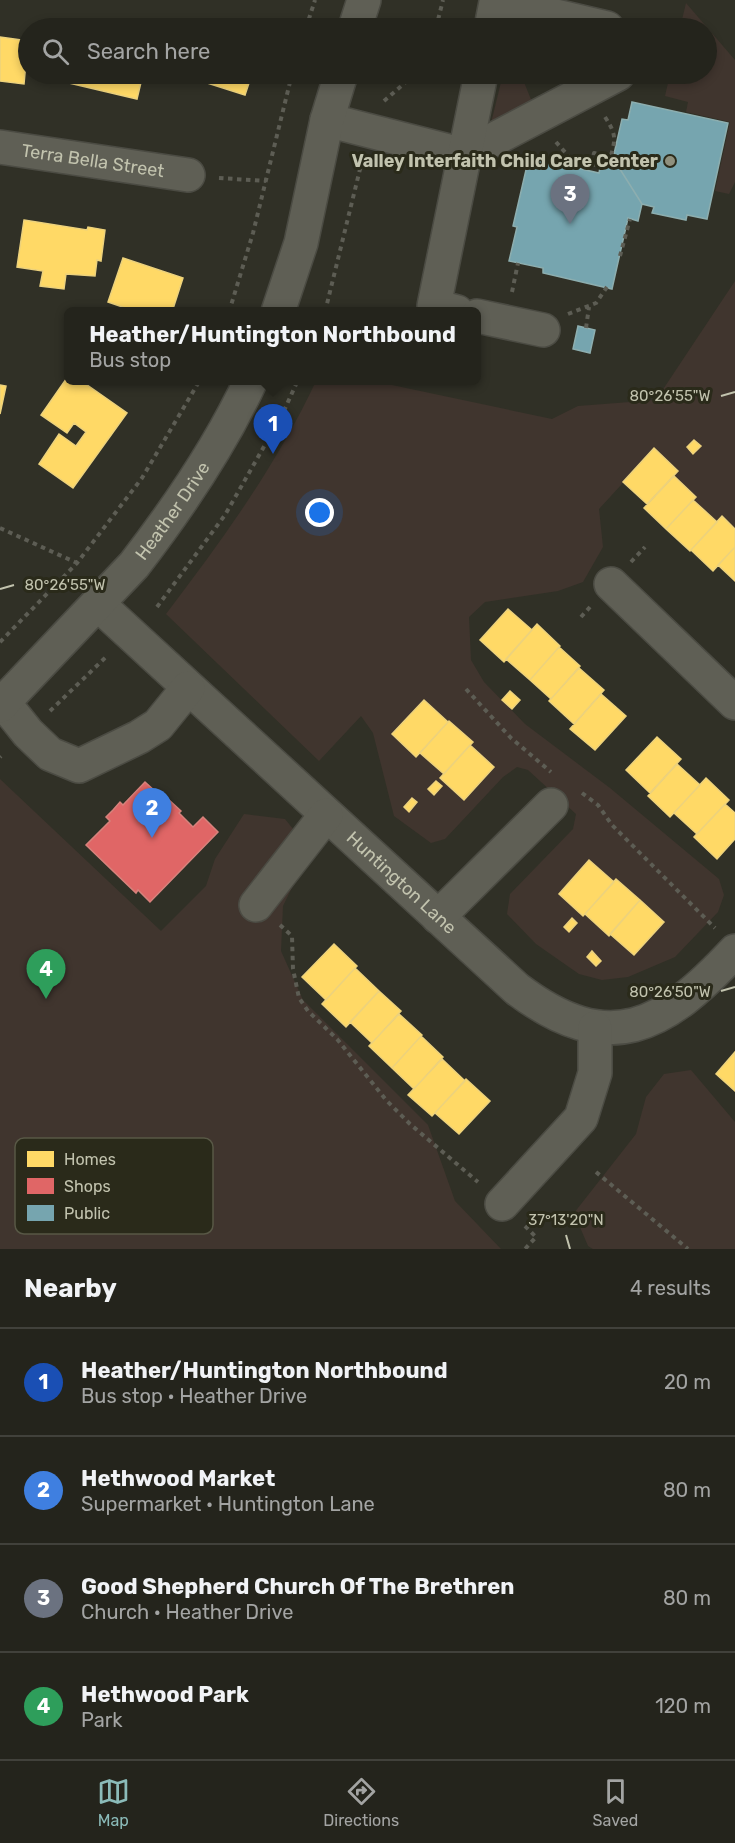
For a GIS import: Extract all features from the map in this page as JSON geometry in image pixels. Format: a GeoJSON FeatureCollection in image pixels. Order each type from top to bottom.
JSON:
{"type":"FeatureCollection","features":[{"type":"Feature","properties":{"kind":"street"},"geometry":{"type":"LineString","coordinates":[[358,18],[364,0]]}},
{"type":"Feature","properties":{"kind":"street"},"geometry":{"type":"LineString","coordinates":[[492,18],[496,2],[564,18]]}},
{"type":"Feature","properties":{"kind":"street"},"geometry":{"type":"LineString","coordinates":[[280,307],[301,243],[327,120],[337,84]]}},
{"type":"Feature","properties":{"kind":"street"},"geometry":{"type":"LineString","coordinates":[[438,307],[434,306],[479,84]]}},
{"type":"Feature","properties":{"kind":"street"},"geometry":{"type":"LineString","coordinates":[[327,120],[464,155],[599,84]]}},
{"type":"Feature","properties":{"kind":"street","name":"Terra Bella Street"},"geometry":{"type":"LineString","coordinates":[[0,147],[188,175]]}},
{"type":"Feature","properties":{"kind":"street"},"geometry":{"type":"LineString","coordinates":[[481,316],[555,322]]}},
{"type":"Feature","properties":{"kind":"street","name":"Heather Drive"},"geometry":{"type":"LineString","coordinates":[[2,704],[134,566],[182,501],[249,385]]}},
{"type":"Feature","properties":{"kind":"street"},"geometry":{"type":"LineString","coordinates":[[611,584],[735,704]]}},
{"type":"Feature","properties":{"kind":"street","name":"Huntington Lane"},"geometry":{"type":"LineString","coordinates":[[98,604],[438,918],[517,989],[543,1009],[559,1017],[595,1028],[620,1028],[662,1016],[702,986],[725,939]]}},
{"type":"Feature","properties":{"kind":"street"},"geometry":{"type":"LineString","coordinates":[[2,704],[50,754],[79,766],[139,737],[158,725],[188,688]]}},
{"type":"Feature","properties":{"kind":"street"},"geometry":{"type":"LineString","coordinates":[[438,918],[553,790]]}},
{"type":"Feature","properties":{"kind":"street"},"geometry":{"type":"LineString","coordinates":[[256,905],[326,815]]}},
{"type":"Feature","properties":{"kind":"street"},"geometry":{"type":"LineString","coordinates":[[502,1204],[570,1131],[584,1112],[595,1074],[595,1028]]}},
{"type":"Feature","properties":{"kind":"path"},"geometry":{"type":"LineString","coordinates":[[309,18],[315,0]]}},
{"type":"Feature","properties":{"kind":"path"},"geometry":{"type":"LineString","coordinates":[[438,18],[443,0]]}},
{"type":"Feature","properties":{"kind":"path"},"geometry":{"type":"LineString","coordinates":[[230,307],[266,181],[290,84]]}},
{"type":"Feature","properties":{"kind":"path"},"geometry":{"type":"LineString","coordinates":[[380,106],[388,95],[402,84]]}},
{"type":"Feature","properties":{"kind":"path"},"geometry":{"type":"LineString","coordinates":[[602,111],[614,128],[615,137],[609,164]]}},
{"type":"Feature","properties":{"kind":"path"},"geometry":{"type":"LineString","coordinates":[[552,135],[572,160],[600,166]]}},
{"type":"Feature","properties":{"kind":"path"},"geometry":{"type":"LineString","coordinates":[[592,164],[594,153],[611,156]]}},
{"type":"Feature","properties":{"kind":"path"},"geometry":{"type":"LineString","coordinates":[[326,307],[363,158]]}},
{"type":"Feature","properties":{"kind":"path"},"geometry":{"type":"LineString","coordinates":[[227,179],[266,181]]}},
{"type":"Feature","properties":{"kind":"path"},"geometry":{"type":"LineString","coordinates":[[620,256],[630,219]]}},
{"type":"Feature","properties":{"kind":"path"},"geometry":{"type":"LineString","coordinates":[[515,278],[518,263]]}},
{"type":"Feature","properties":{"kind":"path"},"geometry":{"type":"LineString","coordinates":[[555,322],[589,307],[607,287]]}},
{"type":"Feature","properties":{"kind":"path"},"geometry":{"type":"LineString","coordinates":[[586,328],[589,307]]}},
{"type":"Feature","properties":{"kind":"path"},"geometry":{"type":"LineString","coordinates":[[0,642],[76,563],[142,478],[198,385]]}},
{"type":"Feature","properties":{"kind":"path"},"geometry":{"type":"LineString","coordinates":[[158,607],[225,515],[282,415],[296,385]]}},
{"type":"Feature","properties":{"kind":"path"},"geometry":{"type":"LineString","coordinates":[[0,528],[76,563]]}},
{"type":"Feature","properties":{"kind":"path"},"geometry":{"type":"LineString","coordinates":[[42,600],[46,605]]}},
{"type":"Feature","properties":{"kind":"path"},"geometry":{"type":"LineString","coordinates":[[49,712],[103,660],[99,655]]}},
{"type":"Feature","properties":{"kind":"path"},"geometry":{"type":"LineString","coordinates":[[466,689],[511,738],[553,790]]}},
{"type":"Feature","properties":{"kind":"path"},"geometry":{"type":"LineString","coordinates":[[580,792],[598,805],[612,825],[725,939]]}},
{"type":"Feature","properties":{"kind":"path"},"geometry":{"type":"LineString","coordinates":[[292,936],[293,969],[299,998],[308,1011],[337,1039],[386,1100],[410,1124],[467,1170]]}},
{"type":"Feature","properties":{"kind":"path"},"geometry":{"type":"LineString","coordinates":[[596,1172],[688,1249]]}},
{"type":"Feature","properties":{"kind":"path"},"geometry":{"type":"LineString","coordinates":[[525,1249],[536,1237]]}},
{"type":"Feature","properties":{"kind":"shaded area"},"geometry":{"type":"Polygon","coordinates":[[[686,3],[699,18],[682,18],[686,3]]]}},
{"type":"Feature","properties":{"kind":"shaded area"},"geometry":{"type":"Polygon","coordinates":[[[717,39],[735,60],[735,182],[729,194],[715,191],[730,122],[686,112],[688,102],[665,96],[668,84],[717,84],[717,39]]]}},
{"type":"Feature","properties":{"kind":"shaded area"},"geometry":{"type":"Polygon","coordinates":[[[501,84],[525,84],[532,102],[491,123],[501,84]]]}},
{"type":"Feature","properties":{"kind":"shaded area"},"geometry":{"type":"Polygon","coordinates":[[[735,281],[735,529],[722,517],[717,522],[693,500],[696,497],[674,476],[678,470],[654,449],[599,509],[603,547],[583,582],[558,591],[485,602],[469,617],[471,660],[484,682],[525,724],[610,788],[719,879],[724,895],[718,912],[675,957],[628,977],[602,980],[579,974],[536,944],[507,914],[510,894],[573,829],[576,814],[528,770],[517,767],[503,777],[445,839],[431,843],[394,816],[373,733],[361,716],[319,761],[166,614],[208,558],[266,472],[314,385],[392,385],[552,419],[578,406],[656,400],[735,281]],[[424,700],[392,734],[417,756],[420,753],[444,774],[441,778],[493,767],[470,745],[472,742],[424,700]],[[589,860],[559,894],[634,955],[664,922],[617,879],[614,882],[589,860]]]}},
{"type":"Feature","properties":{"kind":"shaded area"},"geometry":{"type":"Polygon","coordinates":[[[0,779],[161,931],[206,886],[215,859],[244,814],[285,819],[306,845],[302,867],[283,906],[281,951],[303,1000],[428,1125],[455,1201],[501,1249],[0,1249],[0,779]]]}},
{"type":"Feature","properties":{"kind":"shaded area"},"geometry":{"type":"Polygon","coordinates":[[[691,1070],[735,1122],[735,1249],[593,1249],[588,1246],[574,1213],[636,1134],[646,1097],[664,1074],[691,1070]]]}},
{"type":"Feature","properties":{"kind":"building: Homes"},"geometry":{"type":"Polygon","coordinates":[[[0,37],[18,40],[18,83],[0,81],[0,37]]]}},
{"type":"Feature","properties":{"kind":"building: Homes"},"geometry":{"type":"Polygon","coordinates":[[[73,84],[141,84],[137,99],[73,84]]]}},
{"type":"Feature","properties":{"kind":"building: Homes"},"geometry":{"type":"Polygon","coordinates":[[[210,84],[249,84],[245,95],[210,84]]]}},
{"type":"Feature","properties":{"kind":"building: Homes"},"geometry":{"type":"Polygon","coordinates":[[[24,220],[87,230],[88,227],[105,230],[101,261],[97,260],[95,276],[66,274],[64,289],[40,286],[43,271],[17,267],[24,220]]]}},
{"type":"Feature","properties":{"kind":"building: Homes"},"geometry":{"type":"Polygon","coordinates":[[[123,258],[183,278],[174,307],[122,307],[108,302],[123,258]]]}},
{"type":"Feature","properties":{"kind":"building: Homes"},"geometry":{"type":"Polygon","coordinates":[[[64,382],[64,385],[87,385],[127,413],[73,488],[39,464],[59,434],[76,446],[86,432],[74,423],[67,433],[41,415],[64,382]]]}},
{"type":"Feature","properties":{"kind":"building: Homes"},"geometry":{"type":"Polygon","coordinates":[[[0,385],[6,386],[0,414],[0,385]]]}},
{"type":"Feature","properties":{"kind":"building: Homes"},"geometry":{"type":"Polygon","coordinates":[[[694,440],[701,446],[693,454],[687,447],[694,440]]]}},
{"type":"Feature","properties":{"kind":"building: Homes"},"geometry":{"type":"Polygon","coordinates":[[[654,448],[678,471],[647,504],[623,482],[654,448]]]}},
{"type":"Feature","properties":{"kind":"building: Homes"},"geometry":{"type":"Polygon","coordinates":[[[674,476],[696,497],[666,529],[644,508],[674,476]]]}},
{"type":"Feature","properties":{"kind":"building: Homes"},"geometry":{"type":"Polygon","coordinates":[[[693,500],[717,522],[690,551],[666,529],[693,500]]]}},
{"type":"Feature","properties":{"kind":"building: Homes"},"geometry":{"type":"Polygon","coordinates":[[[722,516],[735,529],[735,547],[713,571],[691,550],[722,516]]]}},
{"type":"Feature","properties":{"kind":"building: Homes"},"geometry":{"type":"Polygon","coordinates":[[[735,547],[735,581],[718,565],[735,547]]]}},
{"type":"Feature","properties":{"kind":"building: Homes"},"geometry":{"type":"Polygon","coordinates":[[[508,609],[532,630],[504,662],[480,640],[508,609]]]}},
{"type":"Feature","properties":{"kind":"building: Homes"},"geometry":{"type":"Polygon","coordinates":[[[537,624],[560,646],[530,680],[506,659],[537,624]]]}},
{"type":"Feature","properties":{"kind":"building: Homes"},"geometry":{"type":"Polygon","coordinates":[[[559,647],[580,666],[551,699],[530,680],[559,647]]]}},
{"type":"Feature","properties":{"kind":"building: Homes"},"geometry":{"type":"Polygon","coordinates":[[[579,668],[604,690],[574,724],[549,701],[579,668]]]}},
{"type":"Feature","properties":{"kind":"building: Homes"},"geometry":{"type":"Polygon","coordinates":[[[510,691],[520,700],[512,709],[502,700],[510,691]]]}},
{"type":"Feature","properties":{"kind":"building: Homes"},"geometry":{"type":"Polygon","coordinates":[[[601,694],[626,716],[595,750],[570,729],[601,694]]]}},
{"type":"Feature","properties":{"kind":"building: Homes"},"geometry":{"type":"Polygon","coordinates":[[[424,700],[448,722],[416,757],[392,734],[424,700]]]}},
{"type":"Feature","properties":{"kind":"building: Homes"},"geometry":{"type":"Polygon","coordinates":[[[449,721],[473,742],[444,774],[420,753],[449,721]]]}},
{"type":"Feature","properties":{"kind":"building: Homes"},"geometry":{"type":"Polygon","coordinates":[[[657,737],[681,759],[650,793],[626,770],[657,737]]]}},
{"type":"Feature","properties":{"kind":"building: Homes"},"geometry":{"type":"Polygon","coordinates":[[[470,745],[494,767],[464,800],[440,778],[470,745]]]}},
{"type":"Feature","properties":{"kind":"building: Homes"},"geometry":{"type":"Polygon","coordinates":[[[677,764],[700,785],[670,817],[648,796],[677,764]]]}},
{"type":"Feature","properties":{"kind":"building: Homes"},"geometry":{"type":"Polygon","coordinates":[[[706,778],[729,800],[697,834],[674,813],[706,778]]]}},
{"type":"Feature","properties":{"kind":"building: Homes"},"geometry":{"type":"Polygon","coordinates":[[[436,781],[442,786],[434,795],[428,789],[436,781]]]}},
{"type":"Feature","properties":{"kind":"building: Homes"},"geometry":{"type":"Polygon","coordinates":[[[412,798],[417,802],[409,812],[404,807],[412,798]]]}},
{"type":"Feature","properties":{"kind":"building: Homes"},"geometry":{"type":"Polygon","coordinates":[[[725,804],[735,813],[735,839],[717,859],[694,837],[725,804]]]}},
{"type":"Feature","properties":{"kind":"building: Homes"},"geometry":{"type":"Polygon","coordinates":[[[589,860],[614,882],[583,916],[559,894],[589,860]]]}},
{"type":"Feature","properties":{"kind":"building: Homes"},"geometry":{"type":"Polygon","coordinates":[[[616,879],[640,900],[609,936],[585,914],[616,879]]]}},
{"type":"Feature","properties":{"kind":"building: Homes"},"geometry":{"type":"Polygon","coordinates":[[[640,900],[664,922],[634,955],[610,934],[640,900]]]}},
{"type":"Feature","properties":{"kind":"building: Homes"},"geometry":{"type":"Polygon","coordinates":[[[572,918],[577,923],[569,932],[564,927],[572,918]]]}},
{"type":"Feature","properties":{"kind":"building: Homes"},"geometry":{"type":"Polygon","coordinates":[[[334,944],[357,966],[326,1000],[302,977],[334,944]]]}},
{"type":"Feature","properties":{"kind":"building: Homes"},"geometry":{"type":"Polygon","coordinates":[[[592,951],[601,961],[596,966],[587,957],[592,951]]]}},
{"type":"Feature","properties":{"kind":"building: Homes"},"geometry":{"type":"Polygon","coordinates":[[[355,968],[379,991],[346,1027],[322,1004],[355,968]]]}},
{"type":"Feature","properties":{"kind":"building: Homes"},"geometry":{"type":"Polygon","coordinates":[[[379,991],[401,1011],[372,1043],[350,1022],[379,991]]]}},
{"type":"Feature","properties":{"kind":"building: Homes"},"geometry":{"type":"Polygon","coordinates":[[[399,1014],[422,1035],[392,1068],[369,1046],[399,1014]]]}},
{"type":"Feature","properties":{"kind":"building: Homes"},"geometry":{"type":"Polygon","coordinates":[[[421,1036],[443,1057],[414,1089],[392,1068],[421,1036]]]}},
{"type":"Feature","properties":{"kind":"building: Homes"},"geometry":{"type":"Polygon","coordinates":[[[735,1052],[735,1091],[716,1074],[735,1052]]]}},
{"type":"Feature","properties":{"kind":"building: Homes"},"geometry":{"type":"Polygon","coordinates":[[[442,1059],[465,1081],[432,1116],[408,1095],[442,1059]]]}},
{"type":"Feature","properties":{"kind":"building: Homes"},"geometry":{"type":"Polygon","coordinates":[[[466,1079],[490,1101],[459,1134],[435,1113],[466,1079]]]}},
{"type":"Feature","properties":{"kind":"building: Shops"},"geometry":{"type":"Polygon","coordinates":[[[145,782],[181,811],[179,813],[193,827],[203,817],[218,832],[150,902],[138,890],[136,893],[86,845],[110,821],[106,817],[120,802],[123,805],[145,782]]]}},
{"type":"Feature","properties":{"kind":"building: Public","name":"Valley Interfaith Child Care Center"},"geometry":{"type":"Polygon","coordinates":[[[632,102],[728,123],[707,219],[687,215],[686,220],[652,213],[654,207],[642,204],[618,166],[620,156],[614,154],[622,119],[628,120],[632,102]]]}},
{"type":"Feature","properties":{"kind":"building: Public"},"geometry":{"type":"Polygon","coordinates":[[[529,157],[599,173],[601,162],[618,166],[642,204],[638,221],[628,218],[612,289],[543,273],[543,268],[509,261],[517,227],[513,226],[529,157]]]}},
{"type":"Feature","properties":{"kind":"building: Public"},"geometry":{"type":"Polygon","coordinates":[[[578,326],[595,330],[590,353],[573,349],[578,326]]]}},
{"type":"Feature","properties":{"kind":"place","name":"Valley Interfaith Child Care Center"},"geometry":{"type":"Point","coordinates":[670,161]}},
{"type":"Feature","properties":{"kind":"place","name":"Good Shepherd Church Of The Brethren"},"geometry":{"type":"Point","coordinates":[570,224]}},
{"type":"Feature","properties":{"kind":"place","name":"Heather/Huntington Northbound"},"geometry":{"type":"Point","coordinates":[273,454]}},
{"type":"Feature","properties":{"kind":"place","name":"Hethwood Market"},"geometry":{"type":"Point","coordinates":[152,838]}},
{"type":"Feature","properties":{"kind":"place","name":"Hethwood Park"},"geometry":{"type":"Point","coordinates":[46,999]}}]}
